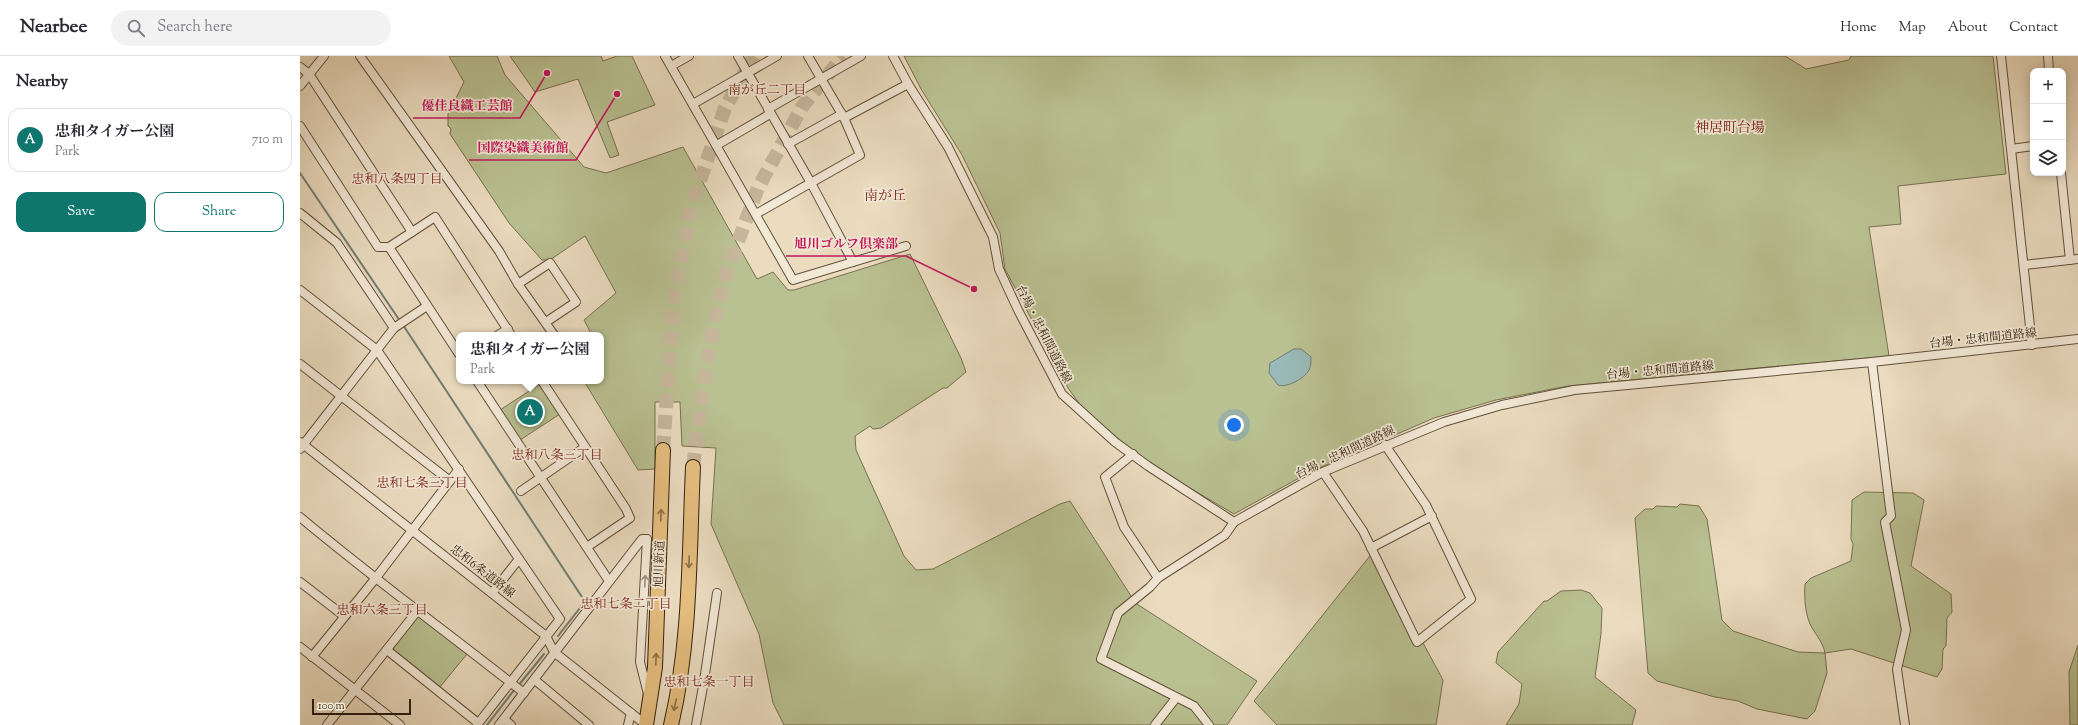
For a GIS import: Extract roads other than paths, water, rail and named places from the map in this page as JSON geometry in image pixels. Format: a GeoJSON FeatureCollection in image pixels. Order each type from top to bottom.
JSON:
{"type":"FeatureCollection","features":[{"type":"Feature","properties":{"kind":"highway","name":"旭川新道"},"geometry":{"type":"LineString","coordinates":[[646,725],[655,666],[663,450]]}},
{"type":"Feature","properties":{"kind":"highway"},"geometry":{"type":"LineString","coordinates":[[671,725],[679,691],[685,647],[693,467]]}},
{"type":"Feature","properties":{"kind":"street"},"geometry":{"type":"LineString","coordinates":[[300,86],[324,56]]}},
{"type":"Feature","properties":{"kind":"street"},"geometry":{"type":"LineString","coordinates":[[360,56],[498,251],[518,284],[552,332]]}},
{"type":"Feature","properties":{"kind":"street"},"geometry":{"type":"LineString","coordinates":[[665,56],[793,280],[906,246]]}},
{"type":"Feature","properties":{"kind":"street"},"geometry":{"type":"LineString","coordinates":[[671,66],[689,56]]}},
{"type":"Feature","properties":{"kind":"street"},"geometry":{"type":"LineString","coordinates":[[738,56],[853,262]]}},
{"type":"Feature","properties":{"kind":"street"},"geometry":{"type":"LineString","coordinates":[[693,104],[777,56]]}},
{"type":"Feature","properties":{"kind":"street"},"geometry":{"type":"LineString","coordinates":[[756,214],[860,155],[843,116],[808,56]]}},
{"type":"Feature","properties":{"kind":"street"},"geometry":{"type":"LineString","coordinates":[[717,145],[821,79],[861,56]]}},
{"type":"Feature","properties":{"kind":"street","name":"台場・忠和間道路線"},"geometry":{"type":"LineString","coordinates":[[893,56],[908,84],[948,147],[993,237],[999,269],[1015,304],[1062,394],[1115,442],[1234,522],[1323,472],[1444,422],[1502,405],[1574,390],[1872,362],[2078,340]]}},
{"type":"Feature","properties":{"kind":"street"},"geometry":{"type":"LineString","coordinates":[[2001,56],[2032,345]]}},
{"type":"Feature","properties":{"kind":"street"},"geometry":{"type":"LineString","coordinates":[[2048,56],[2049,68]]}},
{"type":"Feature","properties":{"kind":"street"},"geometry":{"type":"LineString","coordinates":[[300,67],[310,74],[412,232]]}},
{"type":"Feature","properties":{"kind":"street"},"geometry":{"type":"LineString","coordinates":[[788,144],[908,84]]}},
{"type":"Feature","properties":{"kind":"street"},"geometry":{"type":"LineString","coordinates":[[300,126],[378,247],[389,248],[435,217],[510,332]]}},
{"type":"Feature","properties":{"kind":"street"},"geometry":{"type":"LineString","coordinates":[[2011,149],[2030,146]]}},
{"type":"Feature","properties":{"kind":"street"},"geometry":{"type":"LineString","coordinates":[[2024,265],[2074,260],[2060,176]]}},
{"type":"Feature","properties":{"kind":"street"},"geometry":{"type":"LineString","coordinates":[[300,213],[337,242],[399,324]]}},
{"type":"Feature","properties":{"kind":"street"},"geometry":{"type":"LineString","coordinates":[[389,248],[456,350]]}},
{"type":"Feature","properties":{"kind":"street"},"geometry":{"type":"LineString","coordinates":[[518,284],[550,263],[576,302],[546,322]]}},
{"type":"Feature","properties":{"kind":"street"},"geometry":{"type":"LineString","coordinates":[[300,290],[377,350],[560,620],[546,636],[517,688],[501,722],[511,725]]}},
{"type":"Feature","properties":{"kind":"street"},"geometry":{"type":"LineString","coordinates":[[301,445],[399,324],[427,306]]}},
{"type":"Feature","properties":{"kind":"street"},"geometry":{"type":"LineString","coordinates":[[1872,362],[1891,516],[1885,522],[1906,630],[1897,669],[1905,725]]}},
{"type":"Feature","properties":{"kind":"street"},"geometry":{"type":"LineString","coordinates":[[300,364],[450,481]]}},
{"type":"Feature","properties":{"kind":"street"},"geometry":{"type":"LineString","coordinates":[[479,384],[609,581]]}},
{"type":"Feature","properties":{"kind":"street"},"geometry":{"type":"LineString","coordinates":[[544,384],[626,509],[630,518],[587,547]]}},
{"type":"Feature","properties":{"kind":"street","name":"忠和6条道路線"},"geometry":{"type":"LineString","coordinates":[[301,445],[546,636],[554,652],[646,725]]}},
{"type":"Feature","properties":{"kind":"street"},"geometry":{"type":"LineString","coordinates":[[1323,472],[1363,531],[1417,642],[1470,599],[1432,516],[1386,445]]}},
{"type":"Feature","properties":{"kind":"street"},"geometry":{"type":"LineString","coordinates":[[521,491],[585,448]]}},
{"type":"Feature","properties":{"kind":"street"},"geometry":{"type":"LineString","coordinates":[[1133,454],[1105,477],[1124,527],[1158,578]]}},
{"type":"Feature","properties":{"kind":"street"},"geometry":{"type":"LineString","coordinates":[[312,657],[375,579],[459,469]]}},
{"type":"Feature","properties":{"kind":"street"},"geometry":{"type":"LineString","coordinates":[[1371,548],[1432,516]]}},
{"type":"Feature","properties":{"kind":"street"},"geometry":{"type":"LineString","coordinates":[[300,517],[375,579],[418,610],[517,688]]}},
{"type":"Feature","properties":{"kind":"street"},"geometry":{"type":"LineString","coordinates":[[1210,725],[1194,706],[1101,659],[1118,613],[1150,587],[1158,578],[1224,535],[1234,522]]}},
{"type":"Feature","properties":{"kind":"street"},"geometry":{"type":"LineString","coordinates":[[387,650],[478,724],[517,688],[535,680],[554,652],[642,539],[648,539],[640,662],[650,702]]}},
{"type":"Feature","properties":{"kind":"street"},"geometry":{"type":"LineString","coordinates":[[492,593],[519,559]]}},
{"type":"Feature","properties":{"kind":"street"},"geometry":{"type":"LineString","coordinates":[[300,582],[344,616]]}},
{"type":"Feature","properties":{"kind":"street"},"geometry":{"type":"LineString","coordinates":[[696,725],[717,593]]}},
{"type":"Feature","properties":{"kind":"street"},"geometry":{"type":"LineString","coordinates":[[328,725],[418,610]]}},
{"type":"Feature","properties":{"kind":"street"},"geometry":{"type":"LineString","coordinates":[[300,647],[400,725]]}},
{"type":"Feature","properties":{"kind":"street"},"geometry":{"type":"LineString","coordinates":[[535,680],[589,725]]}},
{"type":"Feature","properties":{"kind":"street"},"geometry":{"type":"LineString","coordinates":[[1155,725],[1176,698]]}},
{"type":"Feature","properties":{"kind":"street"},"geometry":{"type":"LineString","coordinates":[[628,725],[631,713]]}},
{"type":"Feature","properties":{"kind":"water"},"geometry":{"type":"Polygon","coordinates":[[[1294,349],[1301,349],[1311,357],[1311,365],[1309,370],[1303,377],[1295,382],[1282,386],[1278,385],[1269,373],[1270,363],[1294,349]]]}},
{"type":"Feature","properties":{"kind":"waterway"},"geometry":{"type":"LineString","coordinates":[[300,173],[400,321]]}},
{"type":"Feature","properties":{"kind":"waterway"},"geometry":{"type":"LineString","coordinates":[[403,325],[582,597],[583,604],[558,636]]}},
{"type":"Feature","properties":{"kind":"waterway"},"geometry":{"type":"LineString","coordinates":[[518,686],[544,654]]}},
{"type":"Feature","properties":{"kind":"waterway"},"geometry":{"type":"LineString","coordinates":[[487,725],[515,689]]}},
{"type":"Feature","properties":{"kind":"tunnel"},"geometry":{"type":"LineString","coordinates":[[663,450],[674,296],[692,204],[725,108],[754,56]]}},
{"type":"Feature","properties":{"kind":"tunnel"},"geometry":{"type":"LineString","coordinates":[[693,467],[705,373],[723,282],[758,188],[802,107],[843,56]]}},
{"type":"Feature","properties":{"kind":"place","name":"優佳良織工芸館"},"geometry":{"type":"Point","coordinates":[547,73]}},
{"type":"Feature","properties":{"kind":"place","name":"国際染織美術館"},"geometry":{"type":"Point","coordinates":[617,94]}},
{"type":"Feature","properties":{"kind":"place","name":"旭川ゴルフ倶楽部"},"geometry":{"type":"Point","coordinates":[974,289]}},
{"type":"Feature","properties":{"kind":"place","name":"忠和タイガー公園"},"geometry":{"type":"Point","coordinates":[530,412]}},
{"type":"Feature","properties":{"kind":"district","name":"南が丘二丁目"},"geometry":{"type":"Point","coordinates":[767,89]}},
{"type":"Feature","properties":{"kind":"district","name":"神居町台場"},"geometry":{"type":"Point","coordinates":[1730,127]}},
{"type":"Feature","properties":{"kind":"district","name":"忠和八条四丁目"},"geometry":{"type":"Point","coordinates":[397,178]}},
{"type":"Feature","properties":{"kind":"district","name":"南が丘"},"geometry":{"type":"Point","coordinates":[885,195]}},
{"type":"Feature","properties":{"kind":"district","name":"忠和八条三丁目"},"geometry":{"type":"Point","coordinates":[557,454]}},
{"type":"Feature","properties":{"kind":"district","name":"忠和七条三丁目"},"geometry":{"type":"Point","coordinates":[422,482]}},
{"type":"Feature","properties":{"kind":"district","name":"忠和七条二丁目"},"geometry":{"type":"Point","coordinates":[626,603]}},
{"type":"Feature","properties":{"kind":"district","name":"忠和六条三丁目"},"geometry":{"type":"Point","coordinates":[382,609]}},
{"type":"Feature","properties":{"kind":"district","name":"忠和七条一丁目"},"geometry":{"type":"Point","coordinates":[709,681]}}]}
